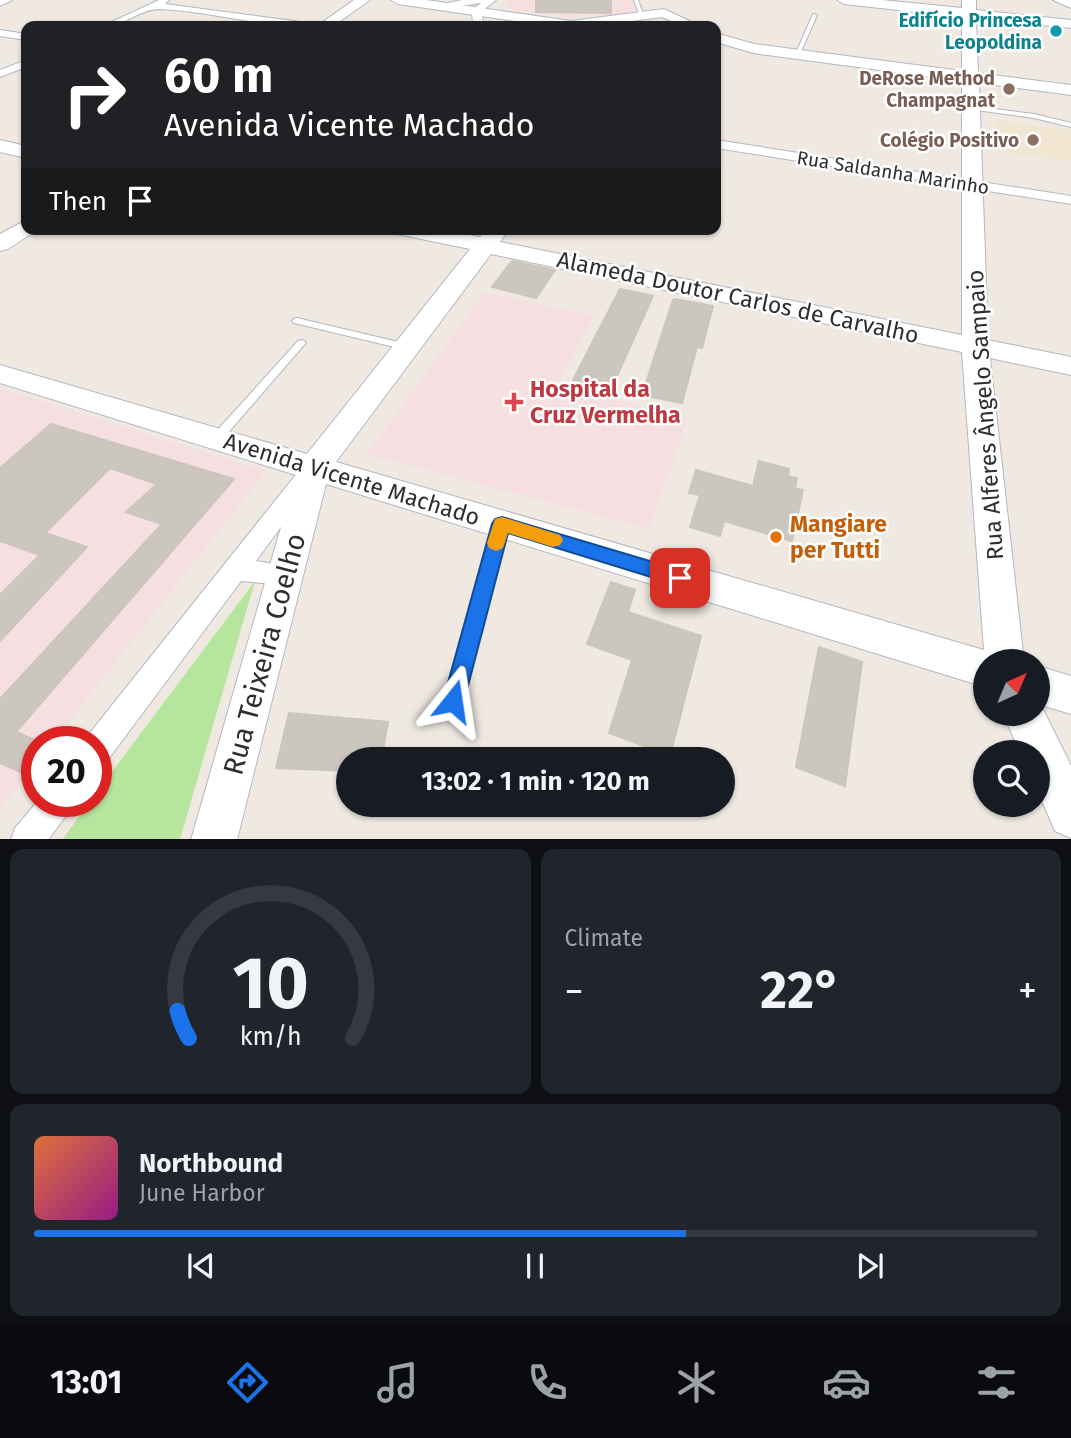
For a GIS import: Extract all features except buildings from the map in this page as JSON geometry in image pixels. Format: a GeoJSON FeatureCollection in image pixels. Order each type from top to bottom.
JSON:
{"type":"FeatureCollection","features":[{"type":"Feature","properties":{"kind":"street"},"geometry":{"type":"LineString","coordinates":[[120,21],[167,0]]}},
{"type":"Feature","properties":{"kind":"street"},"geometry":{"type":"LineString","coordinates":[[332,21],[363,0]]}},
{"type":"Feature","properties":{"kind":"street"},"geometry":{"type":"LineString","coordinates":[[400,0],[542,21]]}},
{"type":"Feature","properties":{"kind":"street"},"geometry":{"type":"LineString","coordinates":[[479,13],[479,8],[491,0]]}},
{"type":"Feature","properties":{"kind":"street"},"geometry":{"type":"LineString","coordinates":[[664,13],[674,0]]}},
{"type":"Feature","properties":{"kind":"street"},"geometry":{"type":"LineString","coordinates":[[844,0],[970,7],[1071,24]]}},
{"type":"Feature","properties":{"kind":"street"},"geometry":{"type":"LineString","coordinates":[[1060,0],[1071,4]]}},
{"type":"Feature","properties":{"kind":"street"},"geometry":{"type":"LineString","coordinates":[[155,6],[270,21]]}},
{"type":"Feature","properties":{"kind":"street","name":"Rua Alferes Ângelo Sampaio"},"geometry":{"type":"LineString","coordinates":[[970,7],[975,346],[1003,649]]}},
{"type":"Feature","properties":{"kind":"street"},"geometry":{"type":"LineString","coordinates":[[604,21],[664,13],[682,21]]}},
{"type":"Feature","properties":{"kind":"street"},"geometry":{"type":"LineString","coordinates":[[0,33],[21,36]]}},
{"type":"Feature","properties":{"kind":"street"},"geometry":{"type":"LineString","coordinates":[[721,41],[753,48],[1071,90]]}},
{"type":"Feature","properties":{"kind":"street"},"geometry":{"type":"LineString","coordinates":[[0,74],[21,65]]}},
{"type":"Feature","properties":{"kind":"street","name":"Rua Saldanha Marinho"},"geometry":{"type":"LineString","coordinates":[[721,145],[1071,200]]}},
{"type":"Feature","properties":{"kind":"street"},"geometry":{"type":"LineString","coordinates":[[0,146],[21,151]]}},
{"type":"Feature","properties":{"kind":"street"},"geometry":{"type":"LineString","coordinates":[[0,244],[21,230]]}},
{"type":"Feature","properties":{"kind":"street","name":"Alameda Doutor Carlos de Carvalho"},"geometry":{"type":"LineString","coordinates":[[470,235],[491,237],[1071,366]]}},
{"type":"Feature","properties":{"kind":"street"},"geometry":{"type":"LineString","coordinates":[[112,729],[491,237]]}},
{"type":"Feature","properties":{"kind":"street","name":"Avenida Vicente Machado"},"geometry":{"type":"LineString","coordinates":[[0,374],[973,665]]}},
{"type":"Feature","properties":{"kind":"street","name":"Rua Teixeira Coelho"},"geometry":{"type":"LineString","coordinates":[[215,839],[314,468]]}},
{"type":"Feature","properties":{"kind":"street"},"geometry":{"type":"LineString","coordinates":[[235,570],[285,574]]}},
{"type":"Feature","properties":{"kind":"street"},"geometry":{"type":"LineString","coordinates":[[1050,689],[1071,695]]}},
{"type":"Feature","properties":{"kind":"street"},"geometry":{"type":"LineString","coordinates":[[1030,726],[1071,816]]}},
{"type":"Feature","properties":{"kind":"street"},"geometry":{"type":"LineString","coordinates":[[27,839],[45,817]]}},
{"type":"Feature","properties":{"kind":"lane"},"geometry":{"type":"LineString","coordinates":[[636,0],[642,16]]}},
{"type":"Feature","properties":{"kind":"lane"},"geometry":{"type":"LineString","coordinates":[[797,54],[815,15]]}},
{"type":"Feature","properties":{"kind":"lane"},"geometry":{"type":"LineString","coordinates":[[971,108],[1034,116],[1071,125]]}},
{"type":"Feature","properties":{"kind":"lane"},"geometry":{"type":"LineString","coordinates":[[297,321],[407,347]]}},
{"type":"Feature","properties":{"kind":"lane"},"geometry":{"type":"LineString","coordinates":[[216,439],[301,343]]}},
{"type":"Feature","properties":{"kind":"lane"},"geometry":{"type":"LineString","coordinates":[[453,701],[502,524]]}},
{"type":"Feature","properties":{"kind":"shaded area"},"geometry":{"type":"Polygon","coordinates":[[[510,0],[638,0],[649,12],[570,18],[516,10],[503,5],[510,0]]]}},
{"type":"Feature","properties":{"kind":"shaded area","name":"Colégio Positivo"},"geometry":{"type":"Polygon","coordinates":[[[995,120],[1071,130],[1071,162],[995,151],[995,120]]]}},
{"type":"Feature","properties":{"kind":"shaded area","name":"Hospital da Cruz Vermelha"},"geometry":{"type":"Polygon","coordinates":[[[485,292],[594,316],[557,386],[688,417],[650,529],[367,454],[485,292]]]}},
{"type":"Feature","properties":{"kind":"shaded area"},"geometry":{"type":"Polygon","coordinates":[[[0,388],[266,471],[66,726],[21,726],[21,782],[0,809],[0,388]]]}},
{"type":"Feature","properties":{"kind":"green space"},"geometry":{"type":"Polygon","coordinates":[[[255,581],[180,839],[63,839],[79,817],[112,817],[112,772],[255,581]]]}},
{"type":"Feature","properties":{"kind":"slow traffic"},"geometry":{"type":"LineString","coordinates":[[496,543],[502,524],[553,540]]}},
{"type":"Feature","properties":{"kind":"place","name":"Edifício Princesa Leopoldina"},"geometry":{"type":"Point","coordinates":[1056,31]}},
{"type":"Feature","properties":{"kind":"place","name":"DeRose Method Champagnat"},"geometry":{"type":"Point","coordinates":[1009,89]}},
{"type":"Feature","properties":{"kind":"place","name":"Colégio Positivo"},"geometry":{"type":"Point","coordinates":[1033,140]}},
{"type":"Feature","properties":{"kind":"place","name":"Hospital da Cruz Vermelha"},"geometry":{"type":"Point","coordinates":[514,402]}},
{"type":"Feature","properties":{"kind":"place","name":"Mangiare per Tutti"},"geometry":{"type":"Point","coordinates":[776,537]}},
{"type":"Feature","properties":{"kind":"route"},"geometry":{"type":"LineString","coordinates":[[453,701],[502,524],[680,578]]}}]}
